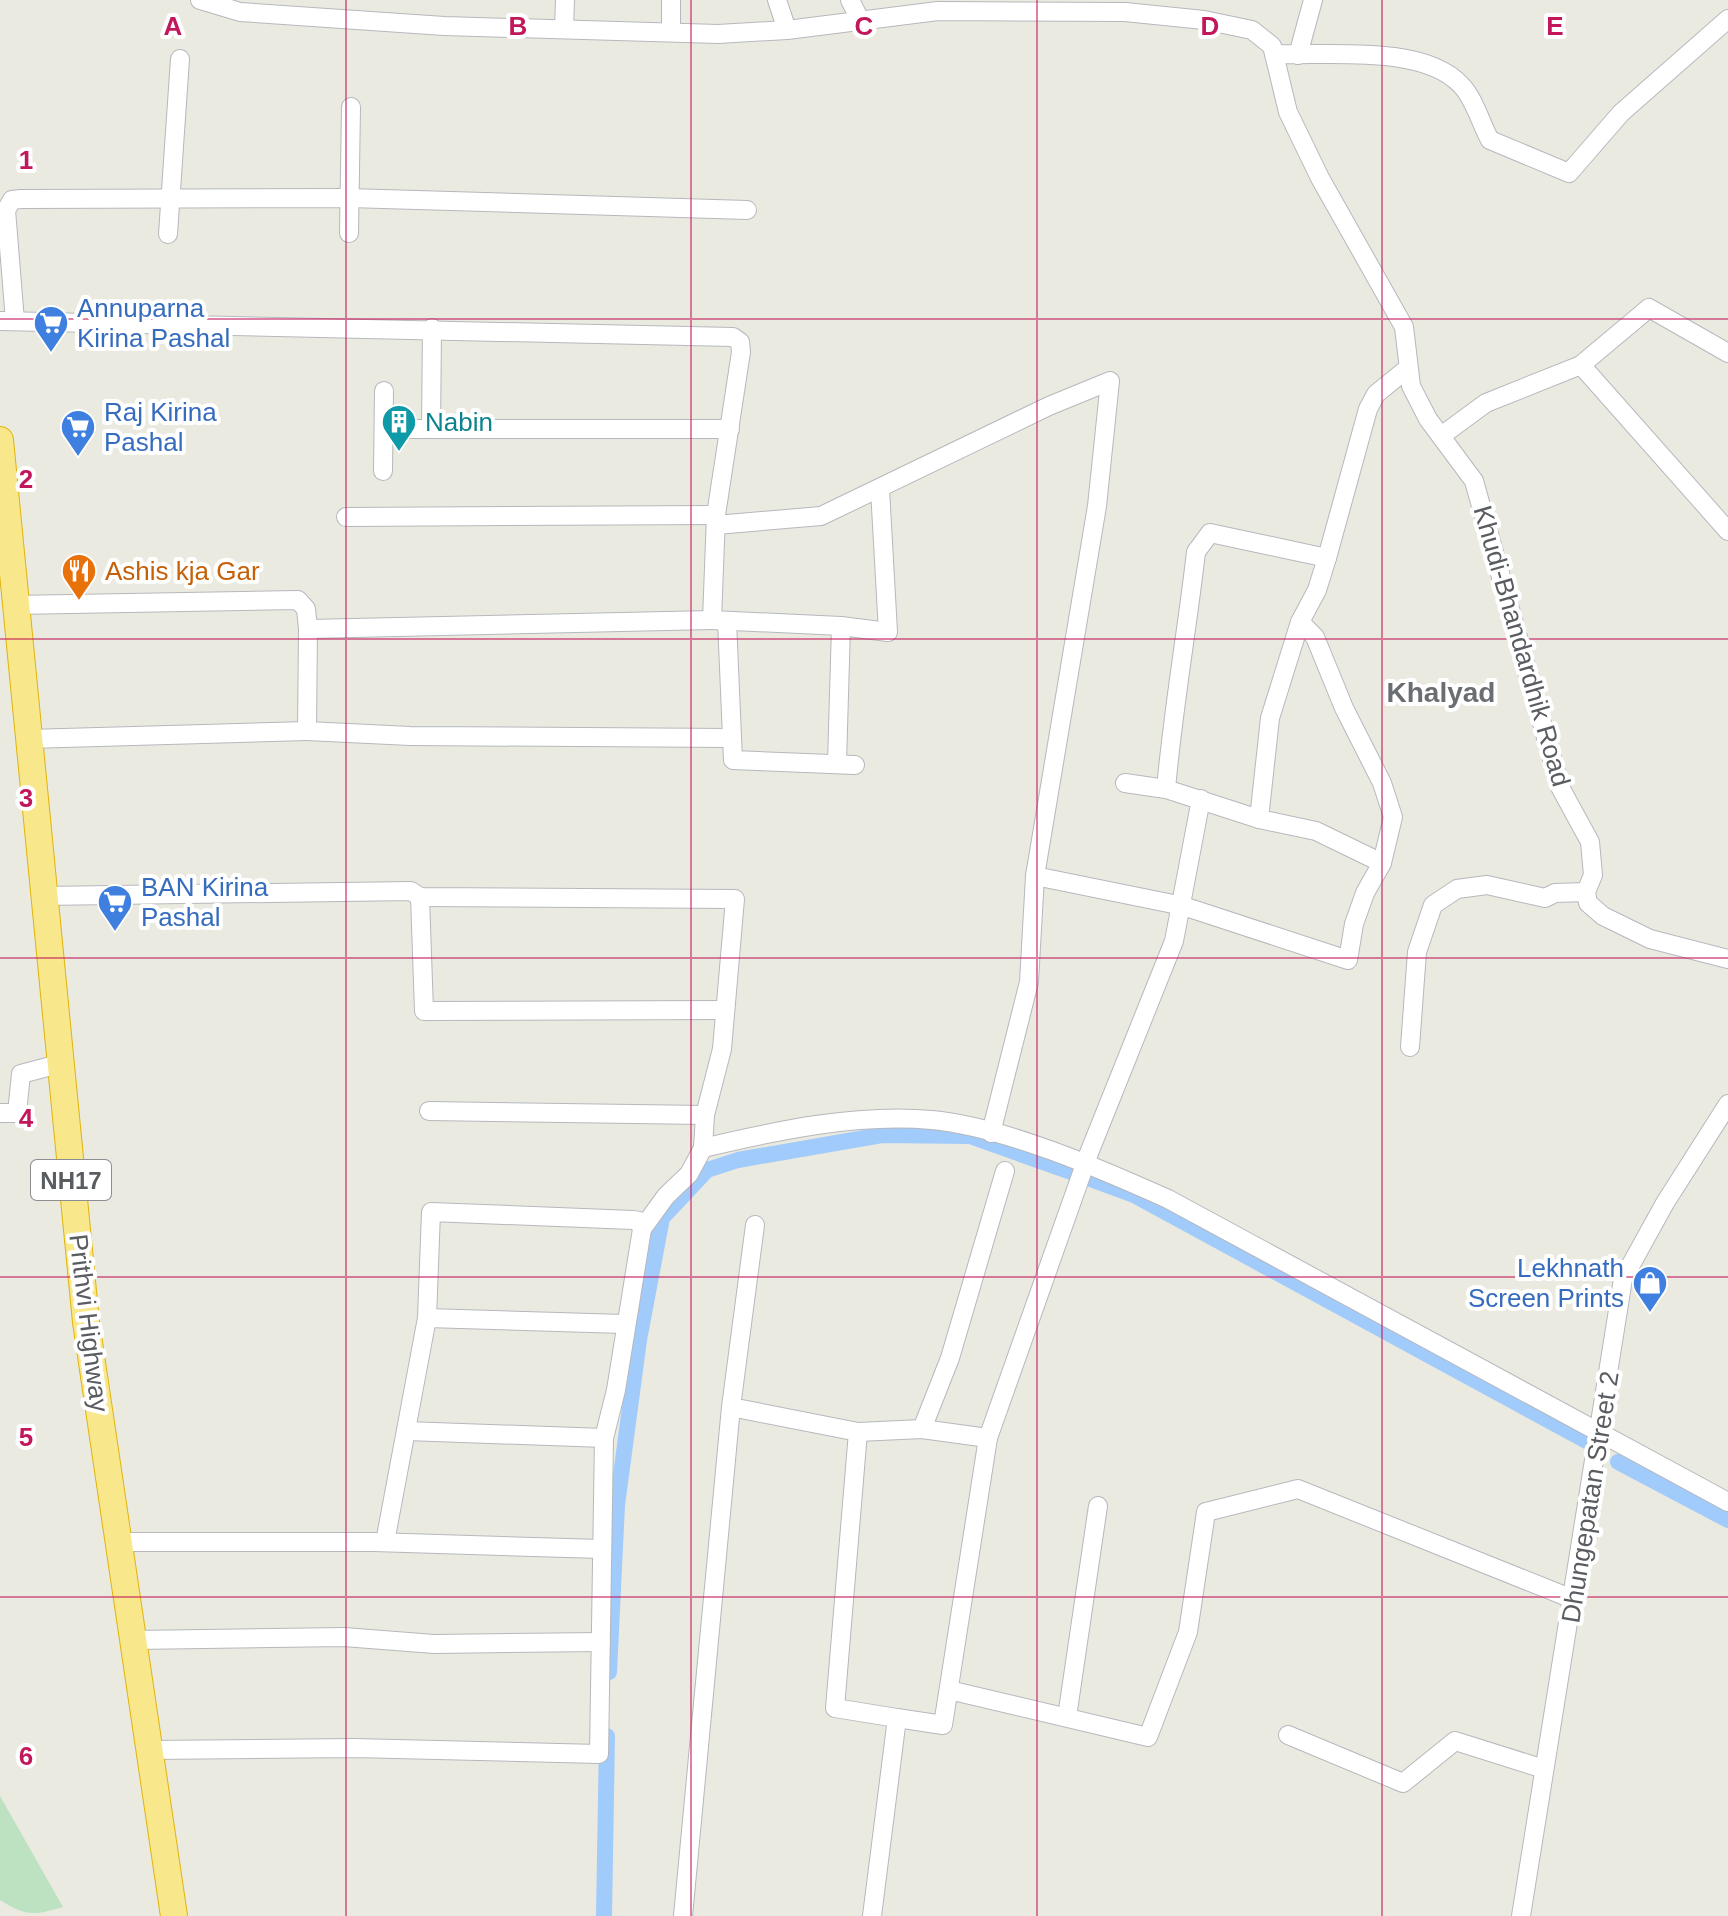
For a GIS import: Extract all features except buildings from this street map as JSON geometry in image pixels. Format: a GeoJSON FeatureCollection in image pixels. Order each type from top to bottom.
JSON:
{"type":"FeatureCollection","features":[{"type":"Feature","properties":{"kind":"highway","name":"Prithvi Highway"},"geometry":{"type":"LineString","coordinates":[[0,440],[42,896],[86,1322],[174,1916]]}},
{"type":"Feature","properties":{"kind":"street"},"geometry":{"type":"LineString","coordinates":[[200,0],[240,12],[444,26],[718,34],[861,22],[957,6],[1125,12],[1204,20],[1252,30],[1272,46],[1274,54],[1320,53],[1428,62],[1462,85],[1490,140],[1569,173],[1621,113],[1728,19]]}},
{"type":"Feature","properties":{"kind":"street"},"geometry":{"type":"LineString","coordinates":[[564,29],[565,0]]}},
{"type":"Feature","properties":{"kind":"street"},"geometry":{"type":"LineString","coordinates":[[671,0],[671,32]]}},
{"type":"Feature","properties":{"kind":"street"},"geometry":{"type":"LineString","coordinates":[[777,0],[787,30]]}},
{"type":"Feature","properties":{"kind":"street"},"geometry":{"type":"LineString","coordinates":[[850,0],[861,22]]}},
{"type":"Feature","properties":{"kind":"street"},"geometry":{"type":"LineString","coordinates":[[1298,55],[1313,0]]}},
{"type":"Feature","properties":{"kind":"street","name":"Khudi-Bhandardhik Road"},"geometry":{"type":"LineString","coordinates":[[1274,54],[1288,112],[1320,178],[1404,327],[1411,386],[1436,429],[1474,481],[1560,787],[1590,842],[1593,875],[1586,892]]}},
{"type":"Feature","properties":{"kind":"street"},"geometry":{"type":"LineString","coordinates":[[168,234],[180,59]]}},
{"type":"Feature","properties":{"kind":"street"},"geometry":{"type":"LineString","coordinates":[[349,233],[351,107]]}},
{"type":"Feature","properties":{"kind":"street"},"geometry":{"type":"LineString","coordinates":[[747,210],[349,198],[12,200],[6,210],[8,321],[727,335],[740,342],[741,352],[716,520],[719,621],[733,760],[846,764],[841,626]]}},
{"type":"Feature","properties":{"kind":"street"},"geometry":{"type":"LineString","coordinates":[[1436,429],[1486,403],[1581,365],[1649,308],[1728,353]]}},
{"type":"Feature","properties":{"kind":"street"},"geometry":{"type":"LineString","coordinates":[[431,429],[432,328]]}},
{"type":"Feature","properties":{"kind":"street"},"geometry":{"type":"LineString","coordinates":[[1581,365],[1728,531]]}},
{"type":"Feature","properties":{"kind":"street"},"geometry":{"type":"LineString","coordinates":[[1259,819],[1270,718],[1300,622],[1317,590],[1368,409],[1376,394],[1408,368]]}},
{"type":"Feature","properties":{"kind":"street"},"geometry":{"type":"LineString","coordinates":[[346,517],[716,520],[821,516],[986,436],[1110,381],[1097,506],[1035,876],[1029,982],[991,1133]]}},
{"type":"Feature","properties":{"kind":"street"},"geometry":{"type":"LineString","coordinates":[[383,471],[384,391]]}},
{"type":"Feature","properties":{"kind":"street"},"geometry":{"type":"LineString","coordinates":[[384,429],[730,429]]}},
{"type":"Feature","properties":{"kind":"street"},"geometry":{"type":"LineString","coordinates":[[308,629],[719,621],[841,626],[888,632],[880,489]]}},
{"type":"Feature","properties":{"kind":"street"},"geometry":{"type":"LineString","coordinates":[[1166,789],[1172,716],[1186,642],[1196,552],[1201,540],[1210,533],[1327,558]]}},
{"type":"Feature","properties":{"kind":"street"},"geometry":{"type":"LineString","coordinates":[[14,605],[298,600],[306,609],[308,629],[307,731]]}},
{"type":"Feature","properties":{"kind":"street"},"geometry":{"type":"LineString","coordinates":[[1035,876],[1183,906],[1348,960],[1365,893],[1382,863],[1393,817],[1315,637],[1300,622]]}},
{"type":"Feature","properties":{"kind":"street"},"geometry":{"type":"LineString","coordinates":[[28,739],[307,731],[410,736],[730,738]]}},
{"type":"Feature","properties":{"kind":"street"},"geometry":{"type":"LineString","coordinates":[[1125,783],[1166,789],[1259,819],[1316,831],[1382,863]]}},
{"type":"Feature","properties":{"kind":"street"},"geometry":{"type":"LineString","coordinates":[[858,1432],[835,1708],[943,1725],[988,1438],[1085,1163],[1174,941],[1201,799]]}},
{"type":"Feature","properties":{"kind":"street"},"geometry":{"type":"LineString","coordinates":[[1410,1047],[1417,952],[1433,905],[1457,889],[1487,885],[1545,898],[1555,893],[1586,892],[1588,903],[1603,916],[1650,939],[1728,959]]}},
{"type":"Feature","properties":{"kind":"street"},"geometry":{"type":"LineString","coordinates":[[42,896],[411,891],[420,897],[735,899],[722,1049],[705,1115],[703,1148],[689,1174],[666,1196],[642,1229],[631,1309],[624,1324],[616,1390],[604,1438],[599,1754],[354,1748],[150,1750]]}},
{"type":"Feature","properties":{"kind":"street"},"geometry":{"type":"LineString","coordinates":[[420,897],[424,1011],[724,1010]]}},
{"type":"Feature","properties":{"kind":"street"},"geometry":{"type":"LineString","coordinates":[[0,1113],[17,1113],[21,1074],[59,1064]]}},
{"type":"Feature","properties":{"kind":"street","name":"Dhungepatan Street 2"},"geometry":{"type":"LineString","coordinates":[[1521,1916],[1575,1600],[1623,1279],[1665,1203],[1728,1104]]}},
{"type":"Feature","properties":{"kind":"street"},"geometry":{"type":"LineString","coordinates":[[429,1111],[705,1115]]}},
{"type":"Feature","properties":{"kind":"street"},"geometry":{"type":"LineString","coordinates":[[703,1148],[753,1136],[858,1121],[933,1120],[991,1133],[1085,1163],[1168,1199],[1728,1502]]}},
{"type":"Feature","properties":{"kind":"street"},"geometry":{"type":"LineString","coordinates":[[922,1429],[950,1358],[1005,1171]]}},
{"type":"Feature","properties":{"kind":"street"},"geometry":{"type":"LineString","coordinates":[[385,1542],[427,1318],[431,1212],[633,1220],[639,1221],[642,1229]]}},
{"type":"Feature","properties":{"kind":"street"},"geometry":{"type":"LineString","coordinates":[[683,1916],[731,1407],[755,1225]]}},
{"type":"Feature","properties":{"kind":"street"},"geometry":{"type":"LineString","coordinates":[[427,1318],[624,1324]]}},
{"type":"Feature","properties":{"kind":"street"},"geometry":{"type":"LineString","coordinates":[[731,1407],[858,1432],[922,1429],[988,1438]]}},
{"type":"Feature","properties":{"kind":"street"},"geometry":{"type":"LineString","coordinates":[[406,1431],[604,1438]]}},
{"type":"Feature","properties":{"kind":"street"},"geometry":{"type":"LineString","coordinates":[[949,1690],[1148,1737],[1188,1632],[1206,1512],[1298,1489],[1575,1600]]}},
{"type":"Feature","properties":{"kind":"street"},"geometry":{"type":"LineString","coordinates":[[1067,1717],[1098,1506]]}},
{"type":"Feature","properties":{"kind":"street"},"geometry":{"type":"LineString","coordinates":[[120,1542],[385,1542],[601,1549]]}},
{"type":"Feature","properties":{"kind":"street"},"geometry":{"type":"LineString","coordinates":[[134,1640],[344,1637],[434,1644],[601,1642]]}},
{"type":"Feature","properties":{"kind":"street"},"geometry":{"type":"LineString","coordinates":[[872,1916],[897,1718]]}},
{"type":"Feature","properties":{"kind":"street"},"geometry":{"type":"LineString","coordinates":[[1288,1735],[1403,1783],[1455,1741],[1544,1769]]}},
{"type":"Feature","properties":{"kind":"green space"},"geometry":{"type":"Polygon","coordinates":[[[0,1796],[63,1907],[30,1913],[0,1900],[0,1796]]]}},
{"type":"Feature","properties":{"kind":"waterway"},"geometry":{"type":"LineString","coordinates":[[609,1672],[617,1505],[639,1340],[662,1218],[707,1170],[738,1160],[882,1135],[970,1136],[1071,1172]]}},
{"type":"Feature","properties":{"kind":"waterway"},"geometry":{"type":"LineString","coordinates":[[1085,1177],[1134,1195],[1592,1444]]}},
{"type":"Feature","properties":{"kind":"waterway"},"geometry":{"type":"LineString","coordinates":[[1618,1462],[1728,1520]]}},
{"type":"Feature","properties":{"kind":"waterway"},"geometry":{"type":"LineString","coordinates":[[604,1916],[607,1736]]}},
{"type":"Feature","properties":{"kind":"place","name":"Annuparna Kirina Pashal"},"geometry":{"type":"Point","coordinates":[51,354]}},
{"type":"Feature","properties":{"kind":"place","name":"Nabin"},"geometry":{"type":"Point","coordinates":[399,453]}},
{"type":"Feature","properties":{"kind":"place","name":"Raj Kirina Pashal"},"geometry":{"type":"Point","coordinates":[78,458]}},
{"type":"Feature","properties":{"kind":"place","name":"Ashis kja Gar"},"geometry":{"type":"Point","coordinates":[79,602]}},
{"type":"Feature","properties":{"kind":"place","name":"BAN Kirina Pashal"},"geometry":{"type":"Point","coordinates":[115,933]}},
{"type":"Feature","properties":{"kind":"place","name":"Lekhnath Screen Prints"},"geometry":{"type":"Point","coordinates":[1650,1314]}},
{"type":"Feature","properties":{"kind":"district","name":"Khalyad"},"geometry":{"type":"Point","coordinates":[1441,692]}}]}
